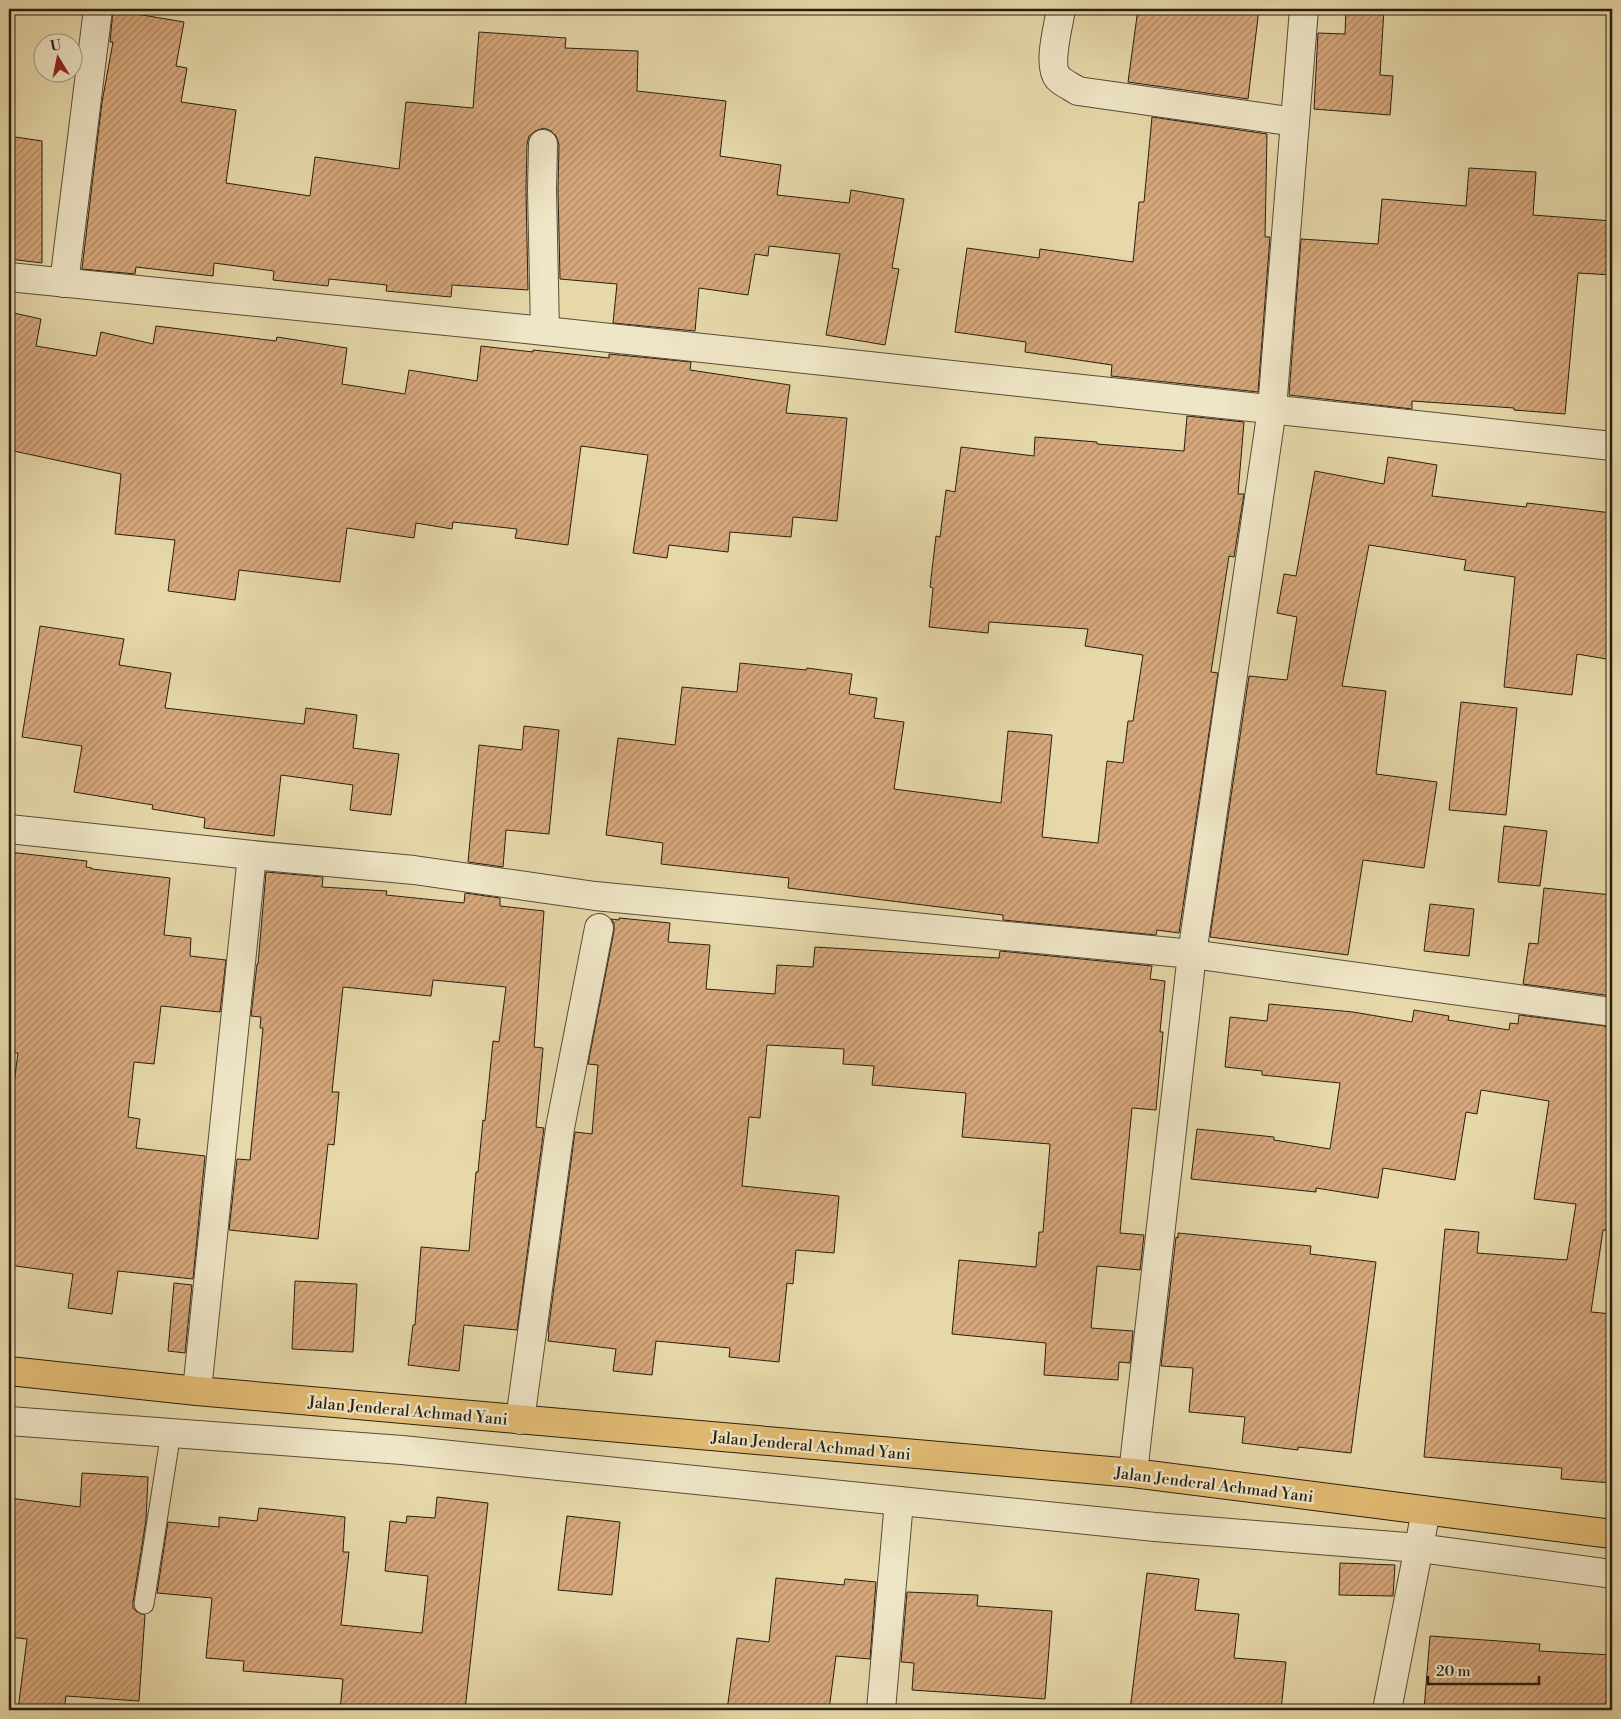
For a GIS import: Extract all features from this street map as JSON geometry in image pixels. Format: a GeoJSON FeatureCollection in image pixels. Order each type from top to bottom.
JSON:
{"type":"FeatureCollection","features":[{"type":"Feature","properties":{"kind":"main road","name":"Jalan Jenderal Achmad Yani"},"geometry":{"type":"LineString","coordinates":[[9,1371],[197,1392],[1133,1472],[1612,1534]]}},
{"type":"Feature","properties":{"kind":"street"},"geometry":{"type":"LineString","coordinates":[[64,283],[98,9]]}},
{"type":"Feature","properties":{"kind":"street"},"geometry":{"type":"LineString","coordinates":[[1061,9],[1054,56],[1055,73],[1059,79],[1078,91],[1295,122]]}},
{"type":"Feature","properties":{"kind":"street"},"geometry":{"type":"LineString","coordinates":[[1133,1472],[1192,954],[1272,409],[1304,9]]}},
{"type":"Feature","properties":{"kind":"street"},"geometry":{"type":"LineString","coordinates":[[543,144],[542,190],[546,331]]}},
{"type":"Feature","properties":{"kind":"street"},"geometry":{"type":"LineString","coordinates":[[9,277],[546,331],[1612,446]]}},
{"type":"Feature","properties":{"kind":"street"},"geometry":{"type":"LineString","coordinates":[[9,828],[252,855],[414,870],[595,896],[1192,954],[1612,1012]]}},
{"type":"Feature","properties":{"kind":"street"},"geometry":{"type":"LineString","coordinates":[[197,1392],[252,855]]}},
{"type":"Feature","properties":{"kind":"street"},"geometry":{"type":"LineString","coordinates":[[520,1420],[560,1128],[598,928]]}},
{"type":"Feature","properties":{"kind":"street"},"geometry":{"type":"LineString","coordinates":[[9,1421],[402,1450],[1155,1527],[1419,1548],[1612,1574]]}},
{"type":"Feature","properties":{"kind":"street"},"geometry":{"type":"LineString","coordinates":[[881,1710],[899,1501]]}},
{"type":"Feature","properties":{"kind":"street"},"geometry":{"type":"LineString","coordinates":[[1387,1710],[1426,1511]]}},
{"type":"Feature","properties":{"kind":"lane"},"geometry":{"type":"LineString","coordinates":[[144,1604],[171,1432]]}},
{"type":"Feature","properties":{"kind":"building"},"geometry":{"type":"Polygon","coordinates":[[[1138,9],[1259,9],[1248,99],[1128,82],[1138,9]]]}},
{"type":"Feature","properties":{"kind":"building"},"geometry":{"type":"Polygon","coordinates":[[[1346,9],[1384,9],[1380,75],[1393,76],[1390,115],[1314,109],[1318,33],[1345,34],[1346,9]]]}},
{"type":"Feature","properties":{"kind":"building"},"geometry":{"type":"Polygon","coordinates":[[[113,10],[184,22],[176,66],[187,68],[181,102],[236,110],[226,183],[310,196],[315,157],[399,169],[406,102],[473,108],[479,32],[566,38],[565,48],[638,51],[637,91],[726,101],[720,156],[781,165],[777,195],[849,203],[851,190],[904,199],[892,268],[899,269],[885,345],[826,335],[840,254],[769,246],[768,256],[755,254],[748,295],[699,288],[695,331],[613,323],[617,284],[560,279],[559,144],[556,136],[544,128],[535,131],[529,136],[527,144],[528,290],[452,285],[451,297],[386,291],[387,285],[329,279],[328,286],[273,280],[274,271],[214,263],[213,276],[136,267],[135,274],[82,269],[102,102],[113,42],[110,42],[113,10]]]}},
{"type":"Feature","properties":{"kind":"building"},"geometry":{"type":"Polygon","coordinates":[[[1152,117],[1267,134],[1265,237],[1270,237],[1258,392],[1111,376],[1112,365],[1025,352],[1026,342],[955,332],[967,248],[1039,258],[1040,249],[1133,262],[1139,202],[1144,202],[1152,117]]]}},
{"type":"Feature","properties":{"kind":"building"},"geometry":{"type":"Polygon","coordinates":[[[9,136],[42,141],[42,263],[9,259],[9,136]]]}},
{"type":"Feature","properties":{"kind":"building"},"geometry":{"type":"Polygon","coordinates":[[[1469,168],[1536,172],[1533,215],[1612,221],[1612,275],[1578,273],[1565,414],[1514,410],[1514,408],[1412,401],[1412,409],[1289,395],[1301,239],[1378,244],[1382,199],[1466,206],[1469,168]]]}},
{"type":"Feature","properties":{"kind":"building"},"geometry":{"type":"Polygon","coordinates":[[[9,312],[41,319],[36,346],[96,356],[101,332],[153,344],[156,326],[276,341],[277,337],[347,348],[342,384],[405,394],[409,370],[477,381],[481,346],[609,358],[609,354],[691,362],[690,370],[790,385],[786,413],[847,418],[837,521],[793,517],[791,537],[730,532],[728,552],[669,545],[667,558],[633,553],[648,455],[581,446],[568,545],[515,538],[517,529],[453,522],[452,529],[416,523],[414,538],[347,528],[340,582],[239,570],[235,600],[168,591],[175,540],[115,534],[121,474],[9,450],[9,312]]]}},
{"type":"Feature","properties":{"kind":"building"},"geometry":{"type":"Polygon","coordinates":[[[1187,416],[1244,422],[1238,494],[1244,494],[1234,557],[1229,556],[1211,672],[1218,673],[1179,933],[1157,930],[1156,935],[1003,920],[1003,915],[788,888],[789,878],[661,864],[663,843],[606,835],[618,738],[675,745],[682,687],[737,692],[740,663],[806,670],[807,668],[852,674],[849,694],[877,698],[874,718],[904,722],[894,789],[1001,803],[1008,731],[1052,735],[1042,837],[1098,843],[1107,761],[1123,763],[1128,721],[1133,721],[1143,655],[1085,646],[1088,629],[989,622],[988,633],[929,627],[933,588],[930,587],[936,536],[940,537],[946,490],[955,492],[961,447],[1034,456],[1035,437],[1184,451],[1187,416]]]}},
{"type":"Feature","properties":{"kind":"building"},"geometry":{"type":"Polygon","coordinates":[[[1388,457],[1437,465],[1432,496],[1526,507],[1527,503],[1612,513],[1612,660],[1577,654],[1572,695],[1504,687],[1515,577],[1464,570],[1466,560],[1369,545],[1342,686],[1386,691],[1376,774],[1437,782],[1424,868],[1363,860],[1348,955],[1210,937],[1249,676],[1287,680],[1297,617],[1277,613],[1284,574],[1296,576],[1315,471],[1384,484],[1388,457]]]}},
{"type":"Feature","properties":{"kind":"building"},"geometry":{"type":"Polygon","coordinates":[[[40,626],[124,639],[119,665],[171,673],[165,708],[304,724],[306,708],[357,715],[353,748],[399,754],[391,815],[350,810],[353,785],[281,775],[274,836],[204,828],[205,818],[152,809],[153,805],[74,792],[82,746],[22,737],[40,626]]]}},
{"type":"Feature","properties":{"kind":"building"},"geometry":{"type":"Polygon","coordinates":[[[1461,702],[1517,708],[1506,815],[1449,810],[1461,702]]]}},
{"type":"Feature","properties":{"kind":"building"},"geometry":{"type":"Polygon","coordinates":[[[524,726],[559,730],[549,834],[506,830],[503,867],[468,862],[479,745],[522,750],[524,726]]]}},
{"type":"Feature","properties":{"kind":"building"},"geometry":{"type":"Polygon","coordinates":[[[1504,826],[1547,831],[1540,886],[1498,882],[1504,826]]]}},
{"type":"Feature","properties":{"kind":"building"},"geometry":{"type":"Polygon","coordinates":[[[9,852],[87,861],[86,867],[92,869],[170,878],[164,935],[191,938],[190,956],[226,960],[220,1012],[161,1006],[154,1064],[134,1062],[128,1117],[140,1119],[136,1148],[205,1156],[193,1279],[118,1271],[112,1314],[68,1308],[73,1274],[9,1265],[9,1120],[18,1053],[9,1052],[9,959],[13,921],[9,921],[9,852]]]}},
{"type":"Feature","properties":{"kind":"building"},"geometry":{"type":"Polygon","coordinates":[[[266,872],[323,877],[322,887],[387,891],[386,895],[464,903],[465,893],[500,898],[500,906],[544,911],[534,1047],[543,1048],[536,1127],[544,1128],[517,1330],[464,1325],[459,1371],[408,1365],[413,1325],[415,1325],[421,1247],[469,1251],[476,1172],[478,1172],[483,1120],[485,1121],[493,1041],[499,1042],[506,987],[433,980],[431,996],[343,987],[332,1092],[339,1092],[334,1145],[328,1144],[318,1239],[229,1230],[237,1159],[250,1160],[263,1028],[260,1028],[261,1017],[251,1016],[258,964],[266,872]]]}},
{"type":"Feature","properties":{"kind":"building"},"geometry":{"type":"Polygon","coordinates":[[[1544,888],[1612,895],[1612,996],[1523,984],[1529,943],[1538,944],[1544,888]]]}},
{"type":"Feature","properties":{"kind":"building"},"geometry":{"type":"Polygon","coordinates":[[[1430,904],[1474,909],[1469,956],[1424,951],[1430,904]]]}},
{"type":"Feature","properties":{"kind":"building"},"geometry":{"type":"Polygon","coordinates":[[[619,918],[670,923],[668,942],[710,945],[706,989],[775,994],[777,965],[813,967],[815,947],[999,958],[1000,951],[1152,966],[1150,979],[1165,981],[1160,1032],[1163,1032],[1156,1110],[1132,1108],[1120,1233],[1144,1235],[1140,1270],[1097,1266],[1091,1328],[1133,1331],[1130,1363],[1119,1362],[1118,1380],[1044,1375],[1046,1343],[952,1334],[959,1260],[1036,1267],[1039,1232],[1043,1232],[1050,1144],[962,1137],[966,1093],[872,1085],[874,1066],[843,1064],[844,1049],[767,1045],[760,1118],[749,1117],[742,1186],[839,1196],[834,1253],[796,1250],[793,1284],[787,1283],[779,1362],[729,1357],[730,1348],[656,1341],[652,1375],[613,1371],[616,1349],[548,1341],[575,1132],[592,1134],[598,1065],[588,1064],[614,931],[614,923],[611,919],[619,920],[619,918]]]}},
{"type":"Feature","properties":{"kind":"building"},"geometry":{"type":"Polygon","coordinates":[[[1269,1004],[1353,1012],[1412,1022],[1414,1010],[1449,1016],[1448,1020],[1509,1030],[1510,1023],[1518,1024],[1519,1015],[1612,1027],[1612,1189],[1606,1230],[1603,1230],[1591,1312],[1612,1314],[1612,1483],[1561,1479],[1562,1468],[1424,1457],[1445,1229],[1479,1232],[1477,1253],[1567,1260],[1576,1204],[1534,1199],[1549,1101],[1481,1090],[1477,1114],[1466,1112],[1455,1180],[1383,1168],[1378,1198],[1316,1188],[1316,1192],[1191,1179],[1197,1129],[1274,1137],[1274,1140],[1330,1149],[1340,1083],[1262,1075],[1262,1071],[1225,1067],[1230,1017],[1267,1021],[1269,1004]]]}},
{"type":"Feature","properties":{"kind":"building"},"geometry":{"type":"Polygon","coordinates":[[[1178,1233],[1311,1246],[1310,1254],[1376,1262],[1351,1453],[1298,1447],[1298,1450],[1242,1443],[1245,1417],[1189,1412],[1193,1368],[1161,1366],[1178,1233]]]}},
{"type":"Feature","properties":{"kind":"building"},"geometry":{"type":"Polygon","coordinates":[[[295,1281],[357,1284],[353,1352],[292,1349],[295,1281]]]}},
{"type":"Feature","properties":{"kind":"building"},"geometry":{"type":"Polygon","coordinates":[[[174,1283],[192,1285],[185,1353],[168,1351],[174,1283]]]}},
{"type":"Feature","properties":{"kind":"building"},"geometry":{"type":"Polygon","coordinates":[[[82,1473],[148,1477],[146,1520],[133,1602],[133,1608],[145,1615],[139,1701],[66,1696],[64,1710],[18,1710],[27,1639],[9,1637],[9,1498],[80,1507],[82,1473]]]}},
{"type":"Feature","properties":{"kind":"building"},"geometry":{"type":"Polygon","coordinates":[[[437,1497],[488,1503],[465,1710],[340,1710],[343,1679],[243,1671],[244,1661],[206,1658],[212,1598],[157,1593],[168,1522],[219,1527],[219,1517],[257,1521],[259,1508],[345,1517],[343,1552],[349,1552],[341,1625],[422,1633],[428,1576],[385,1571],[390,1521],[406,1523],[407,1516],[435,1518],[437,1497]]]}},
{"type":"Feature","properties":{"kind":"building"},"geometry":{"type":"Polygon","coordinates":[[[567,1516],[620,1522],[612,1595],[558,1590],[567,1516]]]}},
{"type":"Feature","properties":{"kind":"building"},"geometry":{"type":"Polygon","coordinates":[[[1340,1563],[1395,1565],[1393,1596],[1339,1595],[1340,1563]]]}},
{"type":"Feature","properties":{"kind":"building"},"geometry":{"type":"Polygon","coordinates":[[[1147,1573],[1199,1579],[1195,1610],[1239,1614],[1234,1658],[1286,1662],[1281,1710],[1130,1710],[1147,1573]]]}},
{"type":"Feature","properties":{"kind":"building"},"geometry":{"type":"Polygon","coordinates":[[[776,1578],[844,1585],[845,1579],[876,1582],[870,1659],[836,1656],[829,1710],[727,1710],[737,1638],[769,1642],[776,1578]]]}},
{"type":"Feature","properties":{"kind":"building"},"geometry":{"type":"Polygon","coordinates":[[[907,1592],[978,1595],[977,1606],[1052,1611],[1045,1699],[912,1690],[914,1663],[901,1662],[907,1592]]]}},
{"type":"Feature","properties":{"kind":"building"},"geometry":{"type":"Polygon","coordinates":[[[1430,1636],[1540,1644],[1539,1651],[1612,1655],[1612,1710],[1424,1710],[1430,1636]]]}}]}
